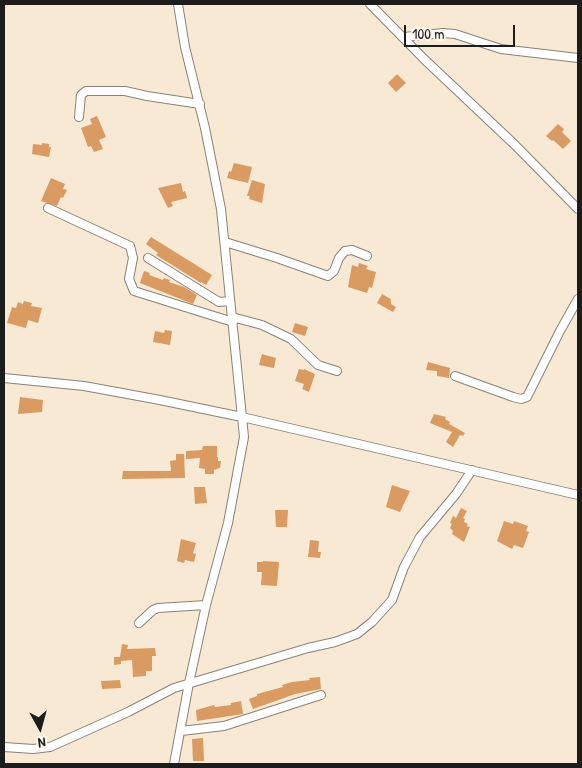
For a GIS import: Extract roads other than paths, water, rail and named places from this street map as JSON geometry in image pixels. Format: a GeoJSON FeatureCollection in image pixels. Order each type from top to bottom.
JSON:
{"type":"FeatureCollection","features":[{"type":"Feature","properties":{"kind":"street"},"geometry":{"type":"LineString","coordinates":[[174,764],[206,605],[228,523],[244,437],[225,242],[214,170],[200,104],[185,47],[178,4]]}},
{"type":"Feature","properties":{"kind":"street"},"geometry":{"type":"LineString","coordinates":[[370,4],[404,37],[424,60],[578,209]]}},
{"type":"Feature","properties":{"kind":"street"},"geometry":{"type":"LineString","coordinates":[[404,37],[443,33],[455,34],[501,49],[578,58]]}},
{"type":"Feature","properties":{"kind":"street"},"geometry":{"type":"LineString","coordinates":[[79,117],[81,95],[86,91],[125,91],[200,104]]}},
{"type":"Feature","properties":{"kind":"street"},"geometry":{"type":"LineString","coordinates":[[48,208],[130,246],[133,258],[129,279],[134,291],[233,319],[262,325],[291,340],[318,365],[337,371]]}},
{"type":"Feature","properties":{"kind":"street"},"geometry":{"type":"LineString","coordinates":[[225,242],[328,276],[334,271],[339,258],[345,251],[352,250],[367,256]]}},
{"type":"Feature","properties":{"kind":"street"},"geometry":{"type":"LineString","coordinates":[[148,258],[219,302],[230,301]]}},
{"type":"Feature","properties":{"kind":"street"},"geometry":{"type":"LineString","coordinates":[[454,376],[513,397],[521,399],[527,397],[578,299]]}},
{"type":"Feature","properties":{"kind":"street"},"geometry":{"type":"LineString","coordinates":[[4,378],[84,386],[242,417],[578,495]]}},
{"type":"Feature","properties":{"kind":"street"},"geometry":{"type":"LineString","coordinates":[[4,747],[33,749],[50,747],[128,712],[166,691],[308,648],[346,639],[364,629],[392,600],[404,567],[420,538],[453,498],[472,470]]}},
{"type":"Feature","properties":{"kind":"street"},"geometry":{"type":"LineString","coordinates":[[139,623],[153,610],[158,608],[206,605]]}},
{"type":"Feature","properties":{"kind":"street"},"geometry":{"type":"LineString","coordinates":[[181,731],[224,726],[320,695]]}}]}
